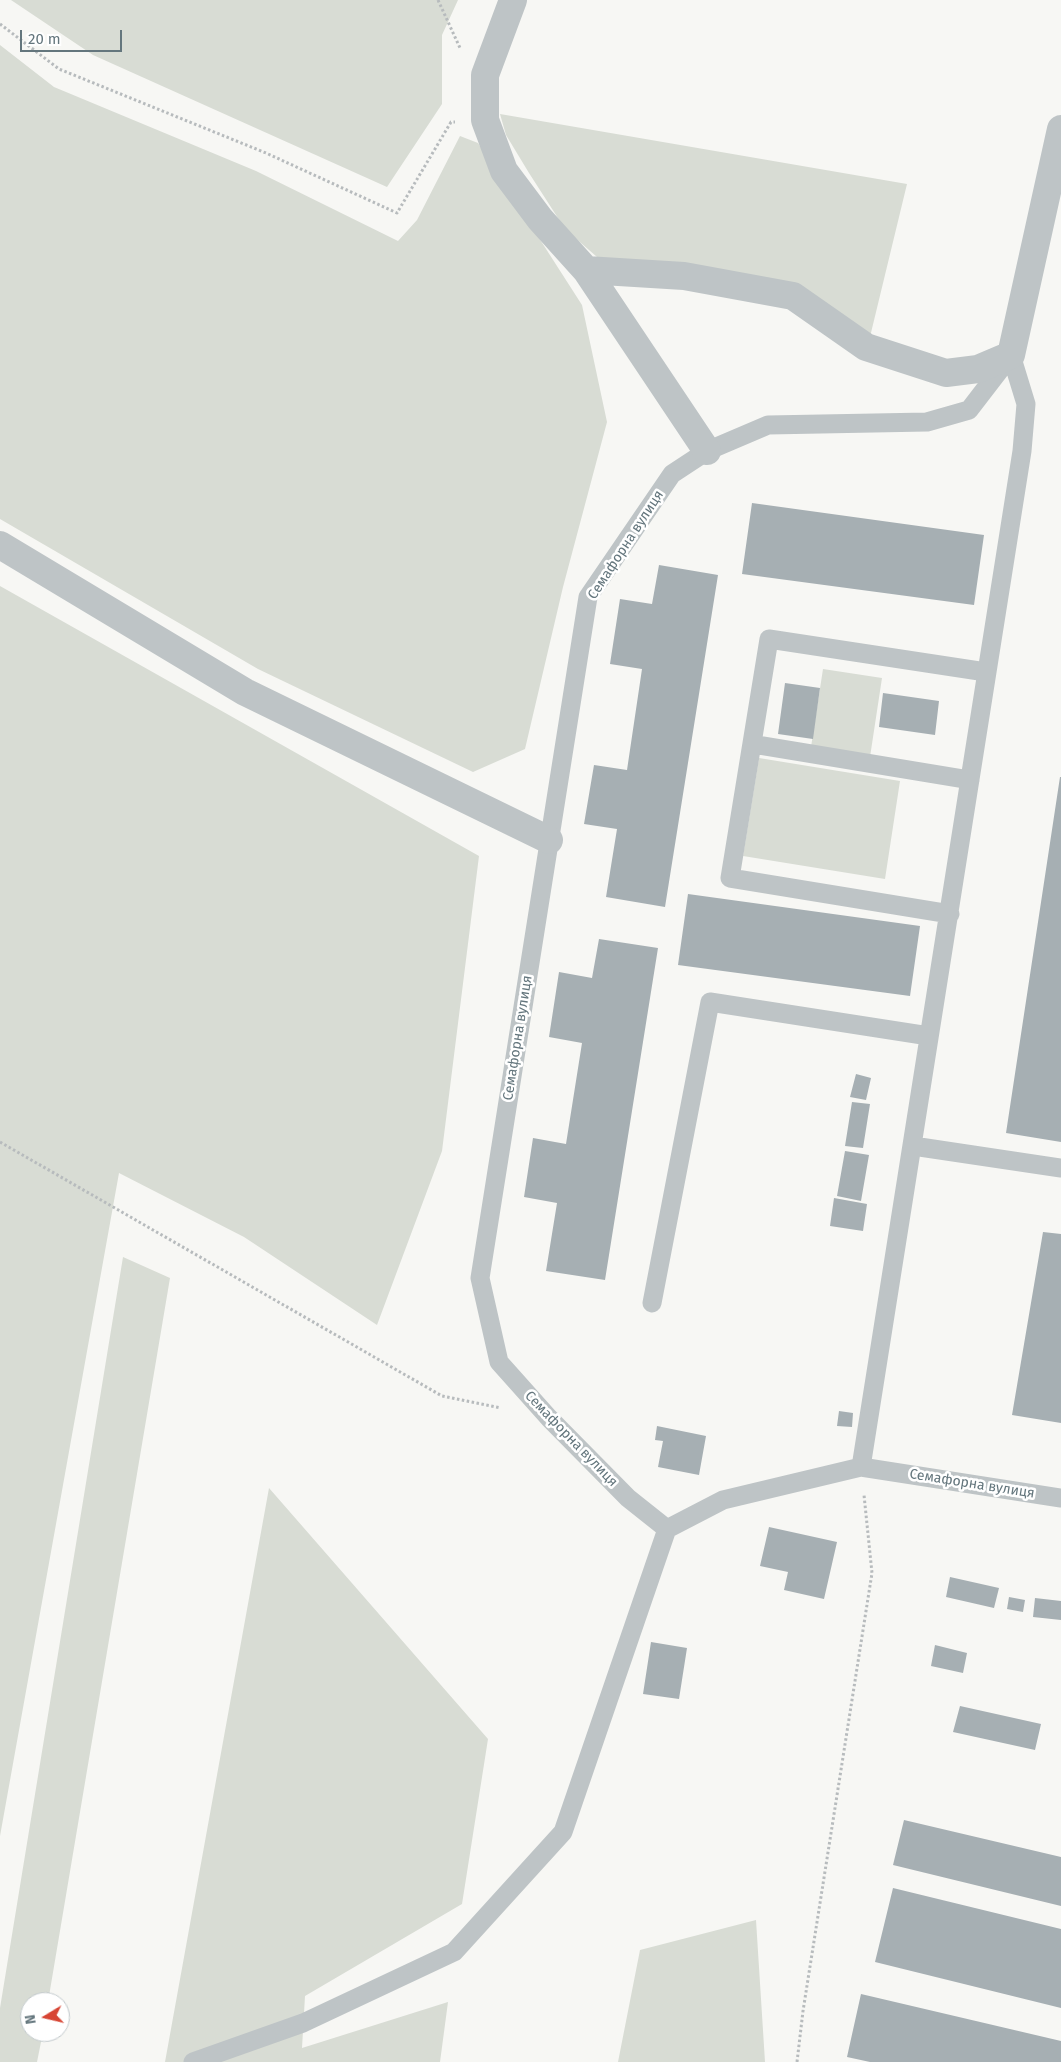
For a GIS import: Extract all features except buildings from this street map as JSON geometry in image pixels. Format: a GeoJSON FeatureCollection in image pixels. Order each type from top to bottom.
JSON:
{"type":"FeatureCollection","features":[{"type":"Feature","properties":{"kind":"street"},"geometry":{"type":"LineString","coordinates":[[513,0],[485,75],[485,120],[504,172],[540,219],[586,270],[706,451]]}},
{"type":"Feature","properties":{"kind":"street"},"geometry":{"type":"LineString","coordinates":[[586,270],[684,276],[793,296],[866,347],[946,372],[978,369],[1011,355],[1061,129]]}},
{"type":"Feature","properties":{"kind":"street"},"geometry":{"type":"LineString","coordinates":[[0,545],[245,692],[550,840]]}},
{"type":"Feature","properties":{"kind":"lane","name":"Семафорна вулиця"},"geometry":{"type":"LineString","coordinates":[[1011,355],[969,410],[927,422],[768,425],[706,451],[672,474],[588,597],[480,1278],[499,1362],[549,1418],[628,1498],[667,1529],[723,1500],[861,1468],[1061,1498]]}},
{"type":"Feature","properties":{"kind":"lane"},"geometry":{"type":"LineString","coordinates":[[861,1468],[1022,451],[1026,404],[1011,355]]}},
{"type":"Feature","properties":{"kind":"lane"},"geometry":{"type":"LineString","coordinates":[[950,914],[730,878],[769,638],[986,672]]}},
{"type":"Feature","properties":{"kind":"lane"},"geometry":{"type":"LineString","coordinates":[[752,744],[970,780]]}},
{"type":"Feature","properties":{"kind":"lane"},"geometry":{"type":"LineString","coordinates":[[652,1303],[710,1002],[929,1036]]}},
{"type":"Feature","properties":{"kind":"lane"},"geometry":{"type":"LineString","coordinates":[[913,1146],[1061,1168]]}},
{"type":"Feature","properties":{"kind":"lane"},"geometry":{"type":"LineString","coordinates":[[193,2062],[303,2023],[454,1952],[563,1832],[667,1529]]}},
{"type":"Feature","properties":{"kind":"path"},"geometry":{"type":"LineString","coordinates":[[0,24],[59,69],[266,154],[396,213],[451,122],[485,120]]}},
{"type":"Feature","properties":{"kind":"path"},"geometry":{"type":"LineString","coordinates":[[0,1142],[442,1396],[549,1418]]}},
{"type":"Feature","properties":{"kind":"path"},"geometry":{"type":"LineString","coordinates":[[797,2062],[803,2011],[872,1573],[861,1468]]}},
{"type":"Feature","properties":{"kind":"shaded area"},"geometry":{"type":"Polygon","coordinates":[[[11,0],[458,0],[442,35],[442,104],[387,187],[93,55],[11,0]]]}},
{"type":"Feature","properties":{"kind":"shaded area"},"geometry":{"type":"Polygon","coordinates":[[[0,45],[54,87],[256,171],[398,241],[417,220],[460,136],[478,143],[582,305],[607,422],[563,587],[525,749],[473,772],[258,669],[0,519],[0,45]]]}},
{"type":"Feature","properties":{"kind":"shaded area"},"geometry":{"type":"Polygon","coordinates":[[[500,114],[907,184],[869,341],[802,293],[597,257],[565,229],[506,135],[500,114]]]}},
{"type":"Feature","properties":{"kind":"shaded area"},"geometry":{"type":"Polygon","coordinates":[[[0,586],[479,856],[442,1151],[377,1325],[244,1237],[119,1173],[0,1836],[0,586]]]}},
{"type":"Feature","properties":{"kind":"shaded area"},"geometry":{"type":"Polygon","coordinates":[[[823,669],[882,678],[870,757],[811,747],[823,669]]]}},
{"type":"Feature","properties":{"kind":"shaded area"},"geometry":{"type":"Polygon","coordinates":[[[759,758],[900,781],[885,879],[743,856],[759,758]]]}},
{"type":"Feature","properties":{"kind":"shaded area"},"geometry":{"type":"Polygon","coordinates":[[[123,1257],[170,1278],[50,1992],[20,1992],[20,2042],[41,2042],[37,2062],[0,2062],[0,2008],[123,1257]]]}},
{"type":"Feature","properties":{"kind":"shaded area"},"geometry":{"type":"Polygon","coordinates":[[[269,1488],[488,1739],[462,1904],[305,1996],[302,2048],[448,2002],[440,2062],[165,2062],[269,1488]]]}},
{"type":"Feature","properties":{"kind":"shaded area"},"geometry":{"type":"Polygon","coordinates":[[[756,1920],[765,2062],[618,2062],[640,1950],[756,1920]]]}}]}
